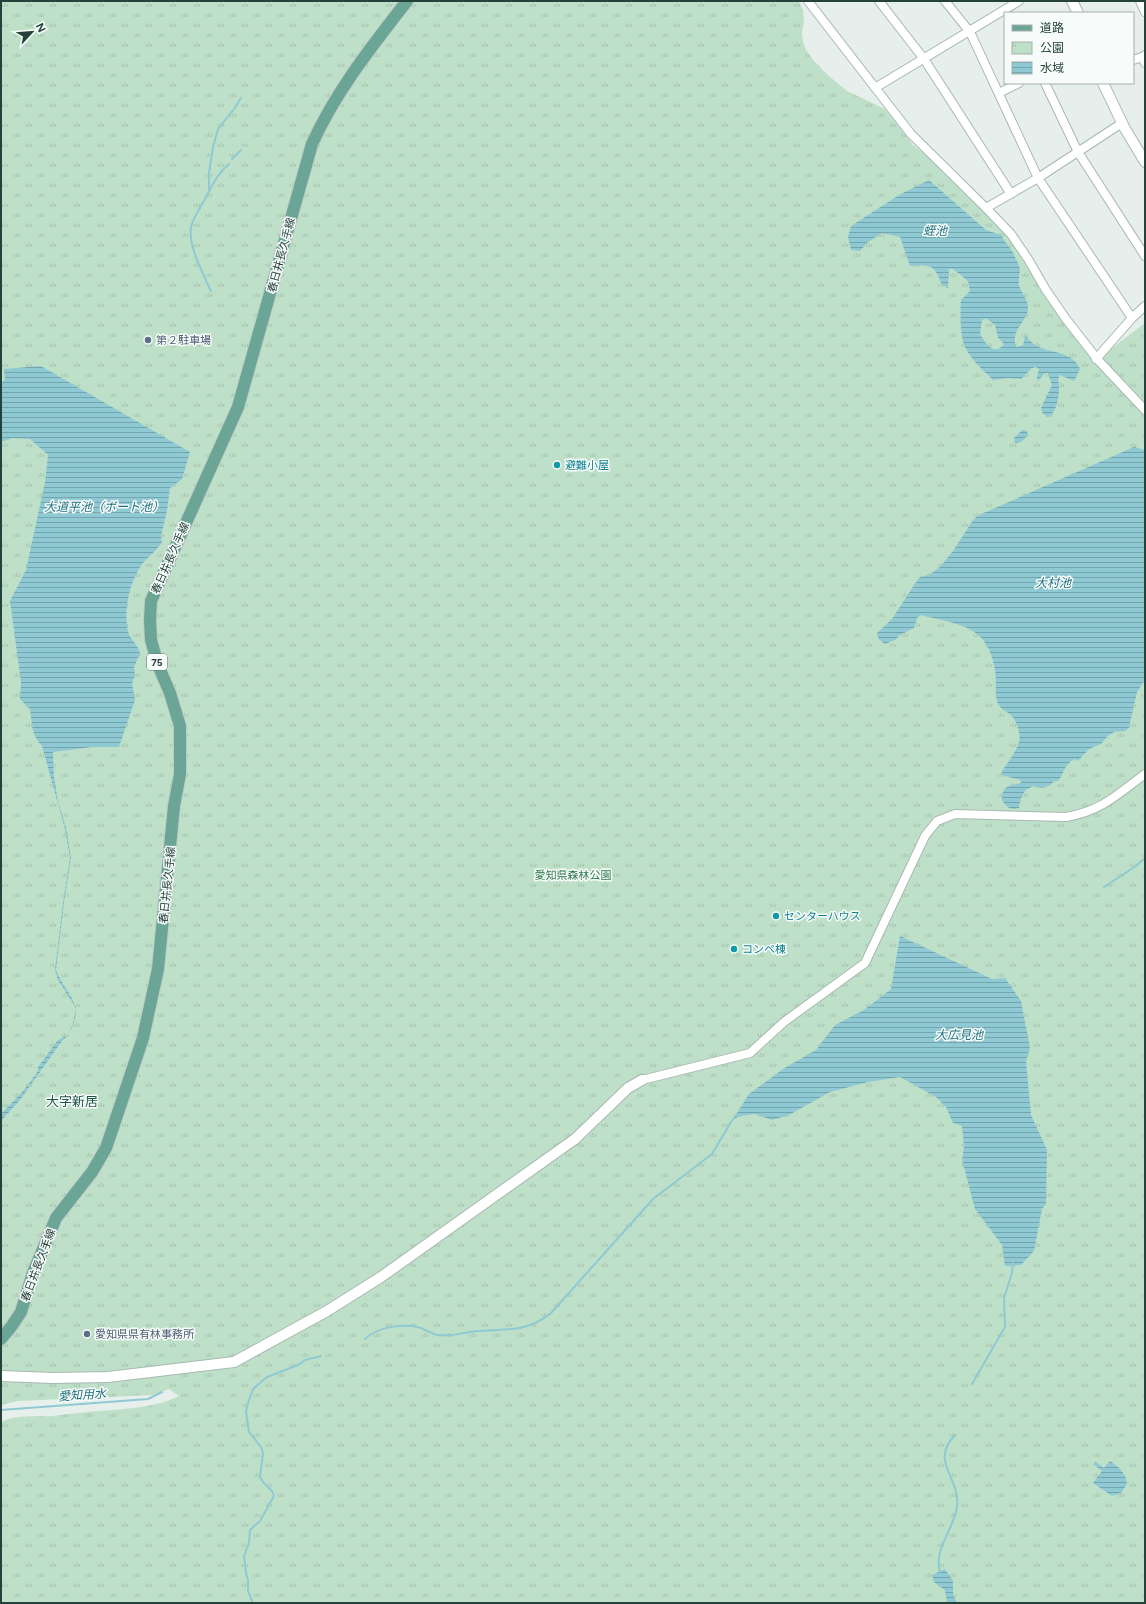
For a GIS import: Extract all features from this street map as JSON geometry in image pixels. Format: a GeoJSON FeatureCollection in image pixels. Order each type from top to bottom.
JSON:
{"type":"FeatureCollection","features":[{"type":"Feature","properties":{"kind":"main road","name":"春日井長久手線"},"geometry":{"type":"LineString","coordinates":[[1,1339],[21,1312],[38,1260],[56,1218],[92,1172],[106,1148],[143,1038],[158,969],[174,806],[180,774],[180,726],[170,693],[158,665],[151,640],[151,601],[238,407],[312,144],[321,123],[337,95],[407,1]]}},
{"type":"Feature","properties":{"kind":"street"},"geometry":{"type":"LineString","coordinates":[[808,1],[911,134],[1011,234],[1028,258],[1046,290],[1096,359],[1145,410]]}},
{"type":"Feature","properties":{"kind":"street"},"geometry":{"type":"LineString","coordinates":[[879,1],[924,59],[1011,194]]}},
{"type":"Feature","properties":{"kind":"street"},"geometry":{"type":"LineString","coordinates":[[945,1],[970,32],[1038,178],[1132,318]]}},
{"type":"Feature","properties":{"kind":"street"},"geometry":{"type":"LineString","coordinates":[[1072,1],[1078,12]]}},
{"type":"Feature","properties":{"kind":"street"},"geometry":{"type":"LineString","coordinates":[[875,88],[970,32],[1014,2],[1017,12]]}},
{"type":"Feature","properties":{"kind":"street"},"geometry":{"type":"LineString","coordinates":[[1134,60],[1144,59]]}},
{"type":"Feature","properties":{"kind":"street"},"geometry":{"type":"LineString","coordinates":[[999,93],[1017,84]]}},
{"type":"Feature","properties":{"kind":"street"},"geometry":{"type":"LineString","coordinates":[[1045,84],[1078,152],[1145,256]]}},
{"type":"Feature","properties":{"kind":"street"},"geometry":{"type":"LineString","coordinates":[[1103,84],[1122,123],[1145,162]]}},
{"type":"Feature","properties":{"kind":"street"},"geometry":{"type":"LineString","coordinates":[[986,208],[1038,178],[1122,123]]}},
{"type":"Feature","properties":{"kind":"street"},"geometry":{"type":"LineString","coordinates":[[1096,359],[1132,318],[1145,306]]}},
{"type":"Feature","properties":{"kind":"street"},"geometry":{"type":"LineString","coordinates":[[1,1376],[53,1378],[108,1377],[234,1362],[327,1311],[381,1277],[575,1139],[628,1088],[642,1080],[750,1052],[784,1022],[865,963],[925,836],[937,821],[955,814],[1066,817],[1080,815],[1100,807],[1145,774]]}},
{"type":"Feature","properties":{"kind":"green space","name":"愛知県森林公園"},"geometry":{"type":"Polygon","coordinates":[[[1,1],[799,1],[803,10],[803,42],[806,50],[814,61],[847,91],[885,109],[913,145],[942,167],[1009,235],[1096,360],[1145,323],[1145,1603],[1,1603],[1,1422],[7,1419],[26,1416],[52,1416],[140,1407],[160,1403],[179,1396],[169,1389],[153,1395],[18,1401],[1,1405],[1,1]]]}},
{"type":"Feature","properties":{"kind":"water","name":"蛭池"},"geometry":{"type":"Polygon","coordinates":[[[929,180],[986,230],[1001,235],[1011,249],[1020,269],[1019,285],[1027,302],[1028,308],[1015,336],[1016,347],[1023,345],[1025,336],[1034,344],[1043,349],[1062,354],[1072,359],[1077,363],[1080,369],[1074,381],[1060,375],[1058,379],[1058,400],[1051,415],[1048,417],[1043,414],[1041,408],[1052,385],[1048,373],[1045,373],[1038,381],[1037,377],[1039,369],[1036,367],[1032,368],[1021,379],[1008,378],[993,380],[970,356],[963,343],[960,311],[961,300],[970,291],[968,281],[953,269],[949,269],[948,288],[942,285],[937,273],[931,267],[910,266],[900,237],[882,233],[868,242],[860,251],[851,250],[848,237],[851,226],[899,195],[929,180]],[[986,318],[982,320],[980,334],[987,345],[993,349],[997,349],[1004,344],[998,338],[995,325],[986,318]]]}},
{"type":"Feature","properties":{"kind":"water","name":"大道平池（ボート池）"},"geometry":{"type":"Polygon","coordinates":[[[41,366],[190,452],[182,479],[170,488],[167,511],[161,536],[162,542],[138,570],[131,586],[126,614],[128,631],[140,653],[134,667],[135,675],[132,684],[135,700],[119,747],[92,747],[53,752],[54,778],[58,802],[66,828],[71,858],[56,970],[75,1006],[58,980],[55,970],[63,903],[70,858],[65,829],[42,746],[38,742],[34,733],[30,709],[20,699],[21,682],[10,601],[26,570],[45,482],[48,455],[30,439],[13,438],[1,442],[1,384],[5,379],[4,369],[41,366]]]}},
{"type":"Feature","properties":{"kind":"water"},"geometry":{"type":"Polygon","coordinates":[[[1022,430],[1027,431],[1028,435],[1021,442],[1015,443],[1014,438],[1022,430]]]}},
{"type":"Feature","properties":{"kind":"water","name":"大村池"},"geometry":{"type":"Polygon","coordinates":[[[1134,447],[1145,450],[1145,680],[1137,692],[1129,728],[1125,731],[1114,732],[1101,744],[1089,749],[1078,761],[1074,759],[1067,765],[1058,781],[1054,781],[1045,787],[1034,786],[1027,790],[1021,797],[1019,808],[1011,809],[1005,805],[1002,800],[1003,792],[1007,787],[1021,783],[1020,780],[1002,775],[1002,771],[1018,746],[1019,732],[1012,716],[998,704],[996,696],[995,670],[986,643],[969,629],[947,621],[921,615],[917,618],[914,628],[900,635],[895,640],[885,644],[878,638],[877,633],[892,619],[920,577],[929,575],[940,567],[953,551],[973,520],[979,515],[1134,447]]]}},
{"type":"Feature","properties":{"kind":"water","name":"大広見池"},"geometry":{"type":"Polygon","coordinates":[[[900,936],[992,979],[1005,978],[1021,1001],[1030,1048],[1026,1061],[1031,1115],[1047,1150],[1046,1204],[1042,1209],[1034,1251],[1021,1265],[1005,1266],[1002,1245],[975,1209],[962,1160],[964,1147],[962,1126],[953,1123],[946,1107],[936,1097],[900,1077],[868,1082],[830,1092],[789,1115],[772,1120],[755,1114],[733,1119],[749,1094],[783,1069],[816,1050],[835,1025],[864,1010],[891,989],[900,936]]]}},
{"type":"Feature","properties":{"kind":"water"},"geometry":{"type":"Polygon","coordinates":[[[67,1035],[20,1100],[1,1121],[1,1114],[24,1090],[38,1071],[38,1067],[58,1040],[67,1035]]]}},
{"type":"Feature","properties":{"kind":"water"},"geometry":{"type":"Polygon","coordinates":[[[1110,1461],[1122,1471],[1127,1484],[1121,1493],[1112,1496],[1093,1483],[1102,1471],[1093,1464],[1096,1462],[1104,1468],[1110,1461]]]}},
{"type":"Feature","properties":{"kind":"water"},"geometry":{"type":"Polygon","coordinates":[[[945,1569],[953,1581],[953,1594],[957,1603],[947,1603],[945,1590],[934,1582],[932,1575],[945,1569]]]}},
{"type":"Feature","properties":{"kind":"waterway"},"geometry":{"type":"LineString","coordinates":[[209,189],[209,173],[213,147],[218,129],[241,98]]}},
{"type":"Feature","properties":{"kind":"waterway"},"geometry":{"type":"LineString","coordinates":[[232,159],[241,150]]}},
{"type":"Feature","properties":{"kind":"waterway"},"geometry":{"type":"LineString","coordinates":[[211,291],[194,251],[191,227],[215,180],[229,164]]}},
{"type":"Feature","properties":{"kind":"waterway","name":"愛知用水"},"geometry":{"type":"LineString","coordinates":[[1104,887],[1136,866],[1145,858]]}},
{"type":"Feature","properties":{"kind":"waterway"},"geometry":{"type":"LineString","coordinates":[[365,1339],[383,1329],[397,1326],[418,1327],[435,1334],[448,1335],[525,1327],[534,1324],[551,1313],[653,1199],[712,1154],[734,1118]]}},
{"type":"Feature","properties":{"kind":"waterway"},"geometry":{"type":"LineString","coordinates":[[972,1384],[1005,1327],[1004,1298],[1012,1273],[1013,1263]]}},
{"type":"Feature","properties":{"kind":"waterway"},"geometry":{"type":"LineString","coordinates":[[253,1603],[248,1591],[248,1580],[244,1556],[249,1543],[250,1530],[260,1521],[274,1496],[272,1491],[260,1477],[263,1453],[261,1447],[249,1432],[246,1412],[248,1403],[253,1389],[267,1377],[298,1365],[305,1360],[321,1356]]}},
{"type":"Feature","properties":{"kind":"waterway","name":"愛知用水"},"geometry":{"type":"LineString","coordinates":[[1,1410],[148,1399],[162,1392]]}},
{"type":"Feature","properties":{"kind":"waterway"},"geometry":{"type":"LineString","coordinates":[[940,1572],[939,1556],[957,1507],[955,1487],[945,1462],[945,1454],[948,1445],[955,1435]]}},
{"type":"Feature","properties":{"kind":"place","name":"第２駐車場"},"geometry":{"type":"Point","coordinates":[148,340]}},
{"type":"Feature","properties":{"kind":"place","name":"避難小屋"},"geometry":{"type":"Point","coordinates":[557,465]}},
{"type":"Feature","properties":{"kind":"place","name":"センターハウス"},"geometry":{"type":"Point","coordinates":[776,916]}},
{"type":"Feature","properties":{"kind":"place","name":"コンペ棟"},"geometry":{"type":"Point","coordinates":[734,949]}},
{"type":"Feature","properties":{"kind":"place","name":"愛知県県有林事務所"},"geometry":{"type":"Point","coordinates":[87,1334]}},
{"type":"Feature","properties":{"kind":"district","name":"大字新居"},"geometry":{"type":"Point","coordinates":[72,1101]}}]}
